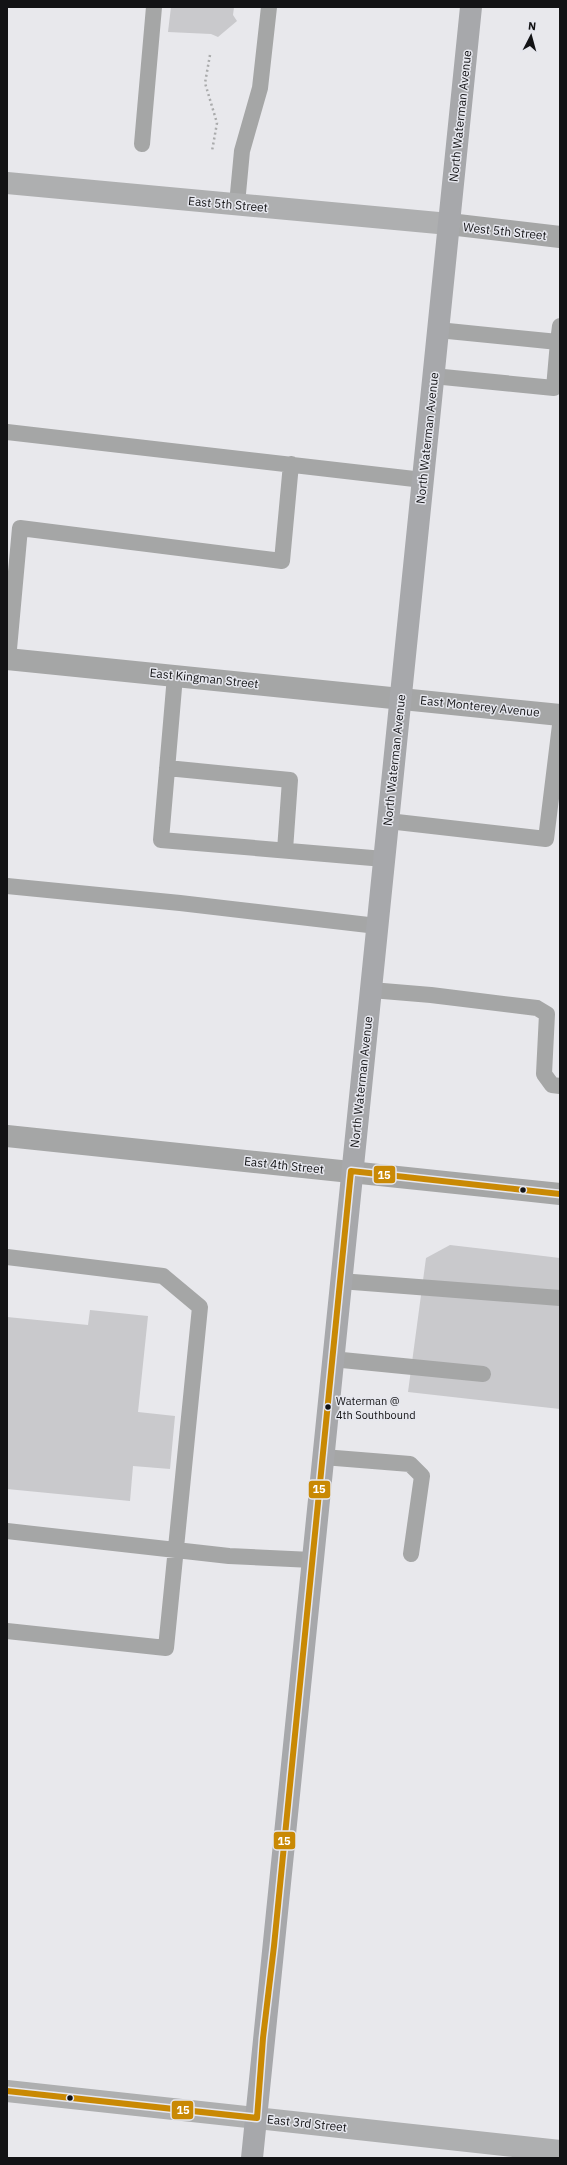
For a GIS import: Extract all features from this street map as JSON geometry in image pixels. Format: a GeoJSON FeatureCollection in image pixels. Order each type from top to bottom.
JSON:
{"type":"FeatureCollection","features":[{"type":"Feature","properties":{"kind":"main road","name":"North Waterman Avenue"},"geometry":{"type":"LineString","coordinates":[[252,2158],[351,1171],[371,990],[471,7]]}},
{"type":"Feature","properties":{"kind":"main road","name":"East 5th Street"},"geometry":{"type":"LineString","coordinates":[[7,183],[449,224]]}},
{"type":"Feature","properties":{"kind":"main road","name":"East 3rd Street"},"geometry":{"type":"LineString","coordinates":[[7,2091],[257,2118],[553,2153]]}},
{"type":"Feature","properties":{"kind":"street","name":"West 5th Street"},"geometry":{"type":"LineString","coordinates":[[449,224],[560,237]]}},
{"type":"Feature","properties":{"kind":"street","name":"East Kingman Street"},"geometry":{"type":"LineString","coordinates":[[8,660],[400,698]]}},
{"type":"Feature","properties":{"kind":"street","name":"East Monterey Avenue"},"geometry":{"type":"LineString","coordinates":[[400,698],[560,715]]}},
{"type":"Feature","properties":{"kind":"street","name":"East 4th Street"},"geometry":{"type":"LineString","coordinates":[[7,1136],[560,1194]]}},
{"type":"Feature","properties":{"kind":"lane"},"geometry":{"type":"LineString","coordinates":[[142,144],[154,7]]}},
{"type":"Feature","properties":{"kind":"lane"},"geometry":{"type":"LineString","coordinates":[[237,204],[242,151],[260,88],[269,7]]}},
{"type":"Feature","properties":{"kind":"lane"},"geometry":{"type":"LineString","coordinates":[[433,376],[554,388],[560,326]]}},
{"type":"Feature","properties":{"kind":"lane"},"geometry":{"type":"LineString","coordinates":[[438,330],[558,342]]}},
{"type":"Feature","properties":{"kind":"lane"},"geometry":{"type":"LineString","coordinates":[[7,432],[423,480]]}},
{"type":"Feature","properties":{"kind":"lane"},"geometry":{"type":"LineString","coordinates":[[8,660],[20,528],[282,560],[291,464]]}},
{"type":"Feature","properties":{"kind":"lane"},"geometry":{"type":"LineString","coordinates":[[175,676],[161,840],[384,858]]}},
{"type":"Feature","properties":{"kind":"lane"},"geometry":{"type":"LineString","coordinates":[[388,821],[546,839],[560,725]]}},
{"type":"Feature","properties":{"kind":"lane"},"geometry":{"type":"LineString","coordinates":[[167,768],[290,780],[285,850]]}},
{"type":"Feature","properties":{"kind":"lane"},"geometry":{"type":"LineString","coordinates":[[7,886],[180,903],[377,926]]}},
{"type":"Feature","properties":{"kind":"lane"},"geometry":{"type":"LineString","coordinates":[[371,990],[438,996],[537,1008],[547,1014],[544,1074],[552,1085],[560,1086]]}},
{"type":"Feature","properties":{"kind":"lane"},"geometry":{"type":"LineString","coordinates":[[7,1258],[163,1276],[200,1307],[166,1648],[7,1631]]}},
{"type":"Feature","properties":{"kind":"lane"},"geometry":{"type":"LineString","coordinates":[[340,1281],[560,1298]]}},
{"type":"Feature","properties":{"kind":"lane"},"geometry":{"type":"LineString","coordinates":[[332,1359],[483,1374]]}},
{"type":"Feature","properties":{"kind":"lane"},"geometry":{"type":"LineString","coordinates":[[323,1457],[410,1464],[422,1476],[411,1554]]}},
{"type":"Feature","properties":{"kind":"lane"},"geometry":{"type":"LineString","coordinates":[[7,1531],[229,1556],[312,1560]]}},
{"type":"Feature","properties":{"kind":"path"},"geometry":{"type":"LineString","coordinates":[[210,55],[205,83],[217,123],[212,151]]}},
{"type":"Feature","properties":{"kind":"building"},"geometry":{"type":"Polygon","coordinates":[[[171,7],[234,7],[233,15],[237,21],[218,37],[211,34],[168,32],[171,7]]]}},
{"type":"Feature","properties":{"kind":"building"},"geometry":{"type":"Polygon","coordinates":[[[450,1245],[560,1258],[560,1409],[408,1392],[426,1258],[450,1245]]]}},
{"type":"Feature","properties":{"kind":"building"},"geometry":{"type":"Polygon","coordinates":[[[90,1310],[148,1316],[138,1412],[175,1416],[170,1469],[133,1466],[130,1501],[7,1489],[7,1317],[88,1325],[90,1310]]]}},
{"type":"Feature","properties":{"kind":"transit line","name":"15"},"geometry":{"type":"LineString","coordinates":[[7,2091],[257,2118],[263,2038],[274,1946],[351,1171],[560,1194]]}},
{"type":"Feature","properties":{"kind":"place","name":"Waterman @ 4th Southbound"},"geometry":{"type":"Point","coordinates":[328,1407]}}]}
